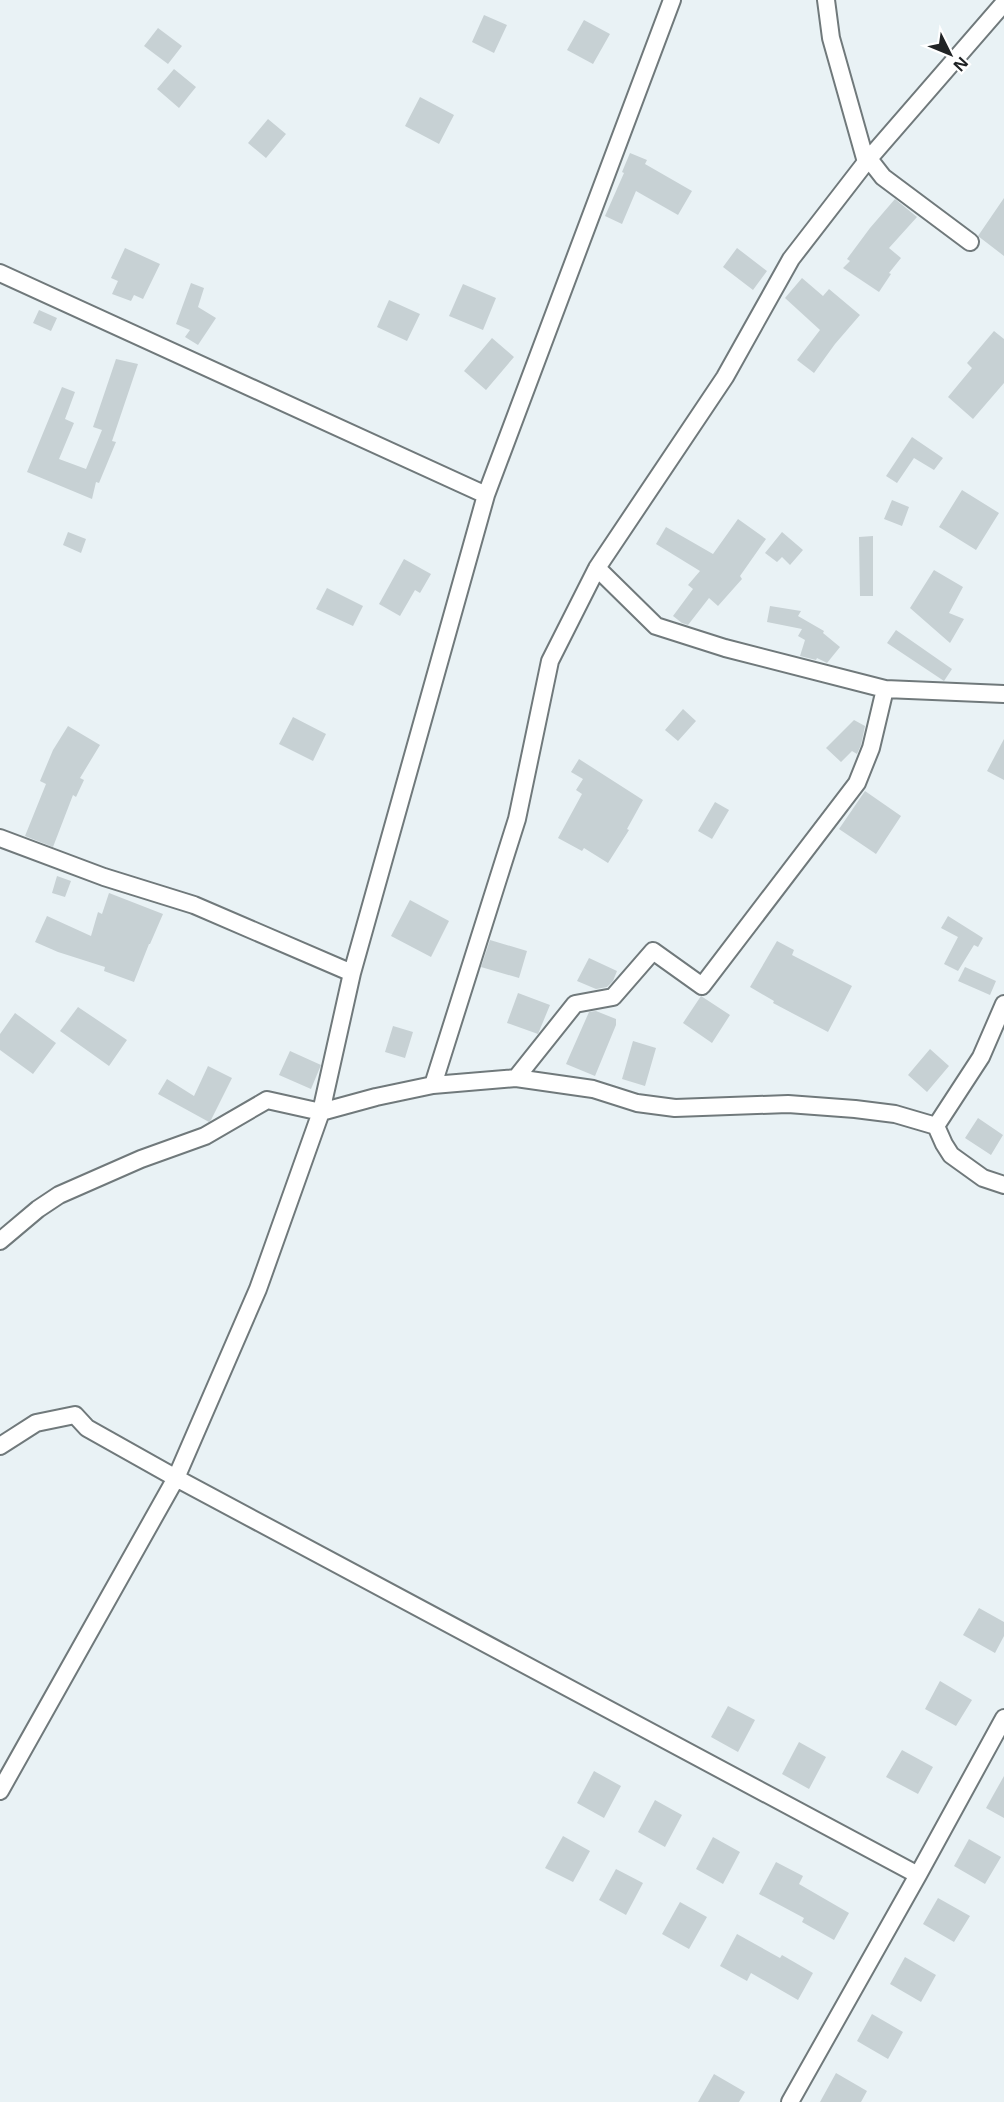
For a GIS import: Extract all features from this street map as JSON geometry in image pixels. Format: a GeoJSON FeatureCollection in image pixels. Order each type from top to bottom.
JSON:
{"type":"FeatureCollection","features":[{"type":"Feature","properties":{"kind":"street"},"geometry":{"type":"LineString","coordinates":[[0,1791],[176,1478],[258,1289],[321,1112],[352,973],[486,495],[672,0]]}},
{"type":"Feature","properties":{"kind":"street"},"geometry":{"type":"LineString","coordinates":[[826,0],[831,38],[866,162]]}},
{"type":"Feature","properties":{"kind":"street"},"geometry":{"type":"LineString","coordinates":[[433,1085],[517,819],[550,661],[597,568],[725,377],[791,259],[866,162],[1004,3]]}},
{"type":"Feature","properties":{"kind":"street"},"geometry":{"type":"LineString","coordinates":[[866,162],[869,159],[884,177],[970,242]]}},
{"type":"Feature","properties":{"kind":"street"},"geometry":{"type":"LineString","coordinates":[[0,273],[486,495]]}},
{"type":"Feature","properties":{"kind":"street"},"geometry":{"type":"LineString","coordinates":[[597,568],[656,626],[782,664],[799,666],[885,689],[1004,694]]}},
{"type":"Feature","properties":{"kind":"street"},"geometry":{"type":"LineString","coordinates":[[516,1078],[575,1004],[613,997],[653,951],[702,986],[857,783],[871,748],[885,689]]}},
{"type":"Feature","properties":{"kind":"street"},"geometry":{"type":"LineString","coordinates":[[0,838],[104,877],[194,905],[352,973]]}},
{"type":"Feature","properties":{"kind":"street"},"geometry":{"type":"LineString","coordinates":[[936,1126],[981,1057],[1004,1004]]}},
{"type":"Feature","properties":{"kind":"street"},"geometry":{"type":"LineString","coordinates":[[0,1241],[38,1209],[59,1195],[141,1159],[205,1136],[267,1100],[321,1112],[433,1085],[516,1078],[593,1089],[637,1103],[675,1108],[788,1104],[895,1114],[936,1126],[951,1155],[983,1178],[1004,1185]]}},
{"type":"Feature","properties":{"kind":"street"},"geometry":{"type":"LineString","coordinates":[[0,1446],[36,1423],[75,1415],[87,1428],[176,1478],[918,1875]]}},
{"type":"Feature","properties":{"kind":"street"},"geometry":{"type":"LineString","coordinates":[[790,2102],[1004,1718]]}},
{"type":"Feature","properties":{"kind":"building"},"geometry":{"type":"Polygon","coordinates":[[[484,15],[507,25],[494,53],[472,42],[484,15]]]}},
{"type":"Feature","properties":{"kind":"building"},"geometry":{"type":"Polygon","coordinates":[[[584,20],[610,34],[593,64],[567,50],[584,20]]]}},
{"type":"Feature","properties":{"kind":"building"},"geometry":{"type":"Polygon","coordinates":[[[158,28],[182,46],[168,64],[144,46],[158,28]]]}},
{"type":"Feature","properties":{"kind":"building"},"geometry":{"type":"Polygon","coordinates":[[[174,69],[196,87],[179,108],[157,89],[174,69]]]}},
{"type":"Feature","properties":{"kind":"building"},"geometry":{"type":"Polygon","coordinates":[[[420,97],[454,115],[439,144],[405,126],[420,97]]]}},
{"type":"Feature","properties":{"kind":"building"},"geometry":{"type":"Polygon","coordinates":[[[268,119],[286,134],[266,158],[248,143],[268,119]]]}},
{"type":"Feature","properties":{"kind":"building"},"geometry":{"type":"Polygon","coordinates":[[[630,153],[647,160],[645,164],[692,191],[678,215],[636,191],[622,224],[605,216],[630,153]]]}},
{"type":"Feature","properties":{"kind":"building"},"geometry":{"type":"Polygon","coordinates":[[[1004,198],[1004,256],[978,236],[1004,198]]]}},
{"type":"Feature","properties":{"kind":"building"},"geometry":{"type":"Polygon","coordinates":[[[895,199],[917,217],[889,248],[901,258],[889,273],[891,274],[879,292],[843,268],[850,261],[847,259],[870,228],[895,199]]]}},
{"type":"Feature","properties":{"kind":"building"},"geometry":{"type":"Polygon","coordinates":[[[125,248],[160,264],[143,299],[134,295],[131,301],[112,294],[118,281],[111,278],[125,248]]]}},
{"type":"Feature","properties":{"kind":"building"},"geometry":{"type":"Polygon","coordinates":[[[737,248],[767,271],[753,290],[723,267],[737,248]]]}},
{"type":"Feature","properties":{"kind":"building"},"geometry":{"type":"Polygon","coordinates":[[[802,278],[823,296],[829,289],[860,315],[814,373],[797,360],[820,330],[785,298],[802,278]]]}},
{"type":"Feature","properties":{"kind":"building"},"geometry":{"type":"Polygon","coordinates":[[[191,283],[204,288],[198,307],[216,318],[198,345],[185,337],[190,330],[176,324],[191,283]]]}},
{"type":"Feature","properties":{"kind":"building"},"geometry":{"type":"Polygon","coordinates":[[[463,284],[496,298],[483,330],[449,316],[463,284]]]}},
{"type":"Feature","properties":{"kind":"building"},"geometry":{"type":"Polygon","coordinates":[[[389,300],[420,314],[407,341],[377,327],[389,300]]]}},
{"type":"Feature","properties":{"kind":"building"},"geometry":{"type":"Polygon","coordinates":[[[39,310],[57,318],[51,331],[33,323],[39,310]]]}},
{"type":"Feature","properties":{"kind":"building"},"geometry":{"type":"Polygon","coordinates":[[[994,331],[1004,339],[1004,383],[973,419],[948,397],[972,368],[967,363],[994,331]]]}},
{"type":"Feature","properties":{"kind":"building"},"geometry":{"type":"Polygon","coordinates":[[[492,338],[514,357],[486,390],[464,371],[492,338]]]}},
{"type":"Feature","properties":{"kind":"building"},"geometry":{"type":"Polygon","coordinates":[[[116,359],[138,364],[112,441],[116,442],[99,483],[96,482],[92,499],[27,472],[62,387],[75,392],[65,419],[74,423],[59,459],[86,469],[102,430],[93,427],[116,359]]]}},
{"type":"Feature","properties":{"kind":"building"},"geometry":{"type":"Polygon","coordinates":[[[912,437],[943,458],[934,470],[914,458],[897,483],[886,476],[912,437]]]}},
{"type":"Feature","properties":{"kind":"building"},"geometry":{"type":"Polygon","coordinates":[[[962,490],[999,513],[976,550],[939,527],[962,490]]]}},
{"type":"Feature","properties":{"kind":"building"},"geometry":{"type":"Polygon","coordinates":[[[892,500],[909,507],[902,526],[884,519],[892,500]]]}},
{"type":"Feature","properties":{"kind":"building"},"geometry":{"type":"Polygon","coordinates":[[[738,519],[766,539],[740,576],[742,579],[718,606],[709,598],[688,625],[682,623],[673,616],[693,589],[688,585],[700,571],[656,544],[666,527],[713,554],[738,519]]]}},
{"type":"Feature","properties":{"kind":"building"},"geometry":{"type":"Polygon","coordinates":[[[68,532],[86,539],[81,553],[63,545],[68,532]]]}},
{"type":"Feature","properties":{"kind":"building"},"geometry":{"type":"Polygon","coordinates":[[[782,532],[803,550],[790,565],[782,557],[777,562],[765,553],[782,532]]]}},
{"type":"Feature","properties":{"kind":"building"},"geometry":{"type":"Polygon","coordinates":[[[873,536],[873,596],[860,596],[859,537],[873,536]]]}},
{"type":"Feature","properties":{"kind":"building"},"geometry":{"type":"Polygon","coordinates":[[[404,559],[431,574],[420,593],[415,590],[400,616],[379,604],[404,559]]]}},
{"type":"Feature","properties":{"kind":"building"},"geometry":{"type":"Polygon","coordinates":[[[934,570],[963,587],[949,613],[964,619],[950,643],[910,608],[934,570]]]}},
{"type":"Feature","properties":{"kind":"building"},"geometry":{"type":"Polygon","coordinates":[[[327,588],[363,606],[353,626],[316,609],[327,588]]]}},
{"type":"Feature","properties":{"kind":"building"},"geometry":{"type":"Polygon","coordinates":[[[770,606],[801,611],[798,616],[824,631],[823,633],[840,647],[827,663],[817,658],[816,660],[800,656],[805,640],[798,636],[802,629],[767,622],[770,606]]]}},
{"type":"Feature","properties":{"kind":"building"},"geometry":{"type":"Polygon","coordinates":[[[896,630],[952,669],[944,681],[887,643],[896,630]]]}},
{"type":"Feature","properties":{"kind":"building"},"geometry":{"type":"Polygon","coordinates":[[[683,709],[696,721],[678,741],[665,730],[683,709]]]}},
{"type":"Feature","properties":{"kind":"building"},"geometry":{"type":"Polygon","coordinates":[[[293,717],[326,734],[313,761],[279,744],[293,717]]]}},
{"type":"Feature","properties":{"kind":"building"},"geometry":{"type":"Polygon","coordinates":[[[854,720],[865,726],[861,745],[857,754],[852,751],[841,762],[826,748],[854,720]]]}},
{"type":"Feature","properties":{"kind":"building"},"geometry":{"type":"Polygon","coordinates":[[[68,726],[100,745],[80,778],[84,780],[76,797],[73,795],[53,847],[25,836],[46,784],[40,781],[53,750],[68,726]]]}},
{"type":"Feature","properties":{"kind":"building"},"geometry":{"type":"Polygon","coordinates":[[[1004,739],[1004,780],[987,771],[1004,739]]]}},
{"type":"Feature","properties":{"kind":"building"},"geometry":{"type":"Polygon","coordinates":[[[579,759],[643,800],[627,829],[629,830],[608,863],[584,848],[582,851],[558,838],[582,794],[576,790],[583,779],[571,772],[579,759]]]}},
{"type":"Feature","properties":{"kind":"building"},"geometry":{"type":"Polygon","coordinates":[[[865,791],[901,816],[876,854],[839,829],[865,791]]]}},
{"type":"Feature","properties":{"kind":"building"},"geometry":{"type":"Polygon","coordinates":[[[715,802],[729,810],[712,839],[698,831],[715,802]]]}},
{"type":"Feature","properties":{"kind":"building"},"geometry":{"type":"Polygon","coordinates":[[[57,876],[71,881],[65,897],[52,893],[57,876]]]}},
{"type":"Feature","properties":{"kind":"building"},"geometry":{"type":"Polygon","coordinates":[[[109,893],[163,914],[134,982],[104,971],[105,967],[35,942],[47,916],[91,936],[98,912],[102,914],[109,893]]]}},
{"type":"Feature","properties":{"kind":"building"},"geometry":{"type":"Polygon","coordinates":[[[410,900],[449,921],[431,957],[391,936],[410,900]]]}},
{"type":"Feature","properties":{"kind":"building"},"geometry":{"type":"Polygon","coordinates":[[[948,916],[983,938],[978,947],[974,945],[958,971],[944,964],[958,937],[941,928],[948,916]]]}},
{"type":"Feature","properties":{"kind":"building"},"geometry":{"type":"Polygon","coordinates":[[[490,940],[527,951],[519,978],[481,967],[490,940]]]}},
{"type":"Feature","properties":{"kind":"building"},"geometry":{"type":"Polygon","coordinates":[[[777,941],[794,950],[792,955],[852,986],[828,1032],[773,1003],[774,1001],[750,987],[777,941]]]}},
{"type":"Feature","properties":{"kind":"building"},"geometry":{"type":"Polygon","coordinates":[[[589,958],[617,971],[613,981],[607,987],[596,989],[577,981],[589,958]]]}},
{"type":"Feature","properties":{"kind":"building"},"geometry":{"type":"Polygon","coordinates":[[[965,967],[996,981],[990,995],[958,981],[965,967]]]}},
{"type":"Feature","properties":{"kind":"building"},"geometry":{"type":"Polygon","coordinates":[[[518,993],[550,1005],[538,1034],[507,1023],[518,993]]]}},
{"type":"Feature","properties":{"kind":"building"},"geometry":{"type":"Polygon","coordinates":[[[701,996],[730,1015],[712,1043],[683,1023],[701,996]]]}},
{"type":"Feature","properties":{"kind":"building"},"geometry":{"type":"Polygon","coordinates":[[[78,1007],[127,1040],[109,1066],[60,1031],[78,1007]]]}},
{"type":"Feature","properties":{"kind":"building"},"geometry":{"type":"Polygon","coordinates":[[[596,1011],[616,1019],[616,1025],[595,1076],[566,1064],[589,1012],[596,1011]]]}},
{"type":"Feature","properties":{"kind":"building"},"geometry":{"type":"Polygon","coordinates":[[[15,1013],[56,1043],[33,1074],[0,1050],[0,1034],[15,1013]]]}},
{"type":"Feature","properties":{"kind":"building"},"geometry":{"type":"Polygon","coordinates":[[[393,1026],[413,1032],[405,1058],[385,1052],[393,1026]]]}},
{"type":"Feature","properties":{"kind":"building"},"geometry":{"type":"Polygon","coordinates":[[[633,1041],[656,1048],[645,1086],[622,1079],[633,1041]]]}},
{"type":"Feature","properties":{"kind":"building"},"geometry":{"type":"Polygon","coordinates":[[[930,1049],[949,1066],[927,1092],[908,1075],[930,1049]]]}},
{"type":"Feature","properties":{"kind":"building"},"geometry":{"type":"Polygon","coordinates":[[[290,1051],[321,1065],[311,1089],[279,1075],[290,1051]]]}},
{"type":"Feature","properties":{"kind":"building"},"geometry":{"type":"Polygon","coordinates":[[[208,1066],[232,1078],[209,1122],[158,1094],[167,1079],[194,1096],[208,1066]]]}},
{"type":"Feature","properties":{"kind":"building"},"geometry":{"type":"Polygon","coordinates":[[[978,1118],[1003,1135],[991,1155],[965,1138],[978,1118]]]}},
{"type":"Feature","properties":{"kind":"building"},"geometry":{"type":"Polygon","coordinates":[[[979,1608],[1004,1622],[1004,1636],[995,1653],[963,1635],[979,1608]]]}},
{"type":"Feature","properties":{"kind":"building"},"geometry":{"type":"Polygon","coordinates":[[[940,1681],[972,1700],[956,1726],[925,1709],[940,1681]]]}},
{"type":"Feature","properties":{"kind":"building"},"geometry":{"type":"Polygon","coordinates":[[[728,1706],[755,1720],[738,1752],[711,1737],[728,1706]]]}},
{"type":"Feature","properties":{"kind":"building"},"geometry":{"type":"Polygon","coordinates":[[[799,1742],[826,1757],[809,1789],[782,1774],[799,1742]]]}},
{"type":"Feature","properties":{"kind":"building"},"geometry":{"type":"Polygon","coordinates":[[[902,1750],[933,1767],[918,1794],[886,1777],[902,1750]]]}},
{"type":"Feature","properties":{"kind":"building"},"geometry":{"type":"Polygon","coordinates":[[[594,1771],[621,1786],[604,1818],[577,1803],[594,1771]]]}},
{"type":"Feature","properties":{"kind":"building"},"geometry":{"type":"Polygon","coordinates":[[[1004,1776],[1004,1818],[986,1808],[1004,1776]]]}},
{"type":"Feature","properties":{"kind":"building"},"geometry":{"type":"Polygon","coordinates":[[[655,1800],[682,1815],[665,1847],[638,1832],[655,1800]]]}},
{"type":"Feature","properties":{"kind":"building"},"geometry":{"type":"Polygon","coordinates":[[[563,1836],[590,1851],[573,1882],[545,1868],[563,1836]]]}},
{"type":"Feature","properties":{"kind":"building"},"geometry":{"type":"Polygon","coordinates":[[[713,1837],[740,1852],[723,1884],[696,1869],[713,1837]]]}},
{"type":"Feature","properties":{"kind":"building"},"geometry":{"type":"Polygon","coordinates":[[[969,1839],[1001,1857],[985,1884],[954,1866],[969,1839]]]}},
{"type":"Feature","properties":{"kind":"building"},"geometry":{"type":"Polygon","coordinates":[[[776,1862],[803,1876],[799,1884],[849,1913],[834,1940],[802,1922],[804,1918],[759,1894],[776,1862]]]}},
{"type":"Feature","properties":{"kind":"building"},"geometry":{"type":"Polygon","coordinates":[[[616,1869],[643,1883],[626,1915],[599,1900],[616,1869]]]}},
{"type":"Feature","properties":{"kind":"building"},"geometry":{"type":"Polygon","coordinates":[[[938,1898],[970,1916],[954,1942],[923,1924],[938,1898]]]}},
{"type":"Feature","properties":{"kind":"building"},"geometry":{"type":"Polygon","coordinates":[[[680,1902],[707,1917],[689,1949],[662,1934],[680,1902]]]}},
{"type":"Feature","properties":{"kind":"building"},"geometry":{"type":"Polygon","coordinates":[[[737,1934],[780,1958],[782,1955],[813,1973],[798,2000],[751,1973],[747,1981],[720,1966],[737,1934]]]}},
{"type":"Feature","properties":{"kind":"building"},"geometry":{"type":"Polygon","coordinates":[[[905,1957],[936,1975],[921,2002],[890,1984],[905,1957]]]}},
{"type":"Feature","properties":{"kind":"building"},"geometry":{"type":"Polygon","coordinates":[[[872,2014],[903,2032],[888,2059],[857,2041],[872,2014]]]}},
{"type":"Feature","properties":{"kind":"building"},"geometry":{"type":"Polygon","coordinates":[[[836,2073],[867,2091],[861,2102],[820,2102],[836,2073]]]}},
{"type":"Feature","properties":{"kind":"building"},"geometry":{"type":"Polygon","coordinates":[[[714,2074],[745,2092],[739,2102],[698,2102],[714,2074]]]}}]}
